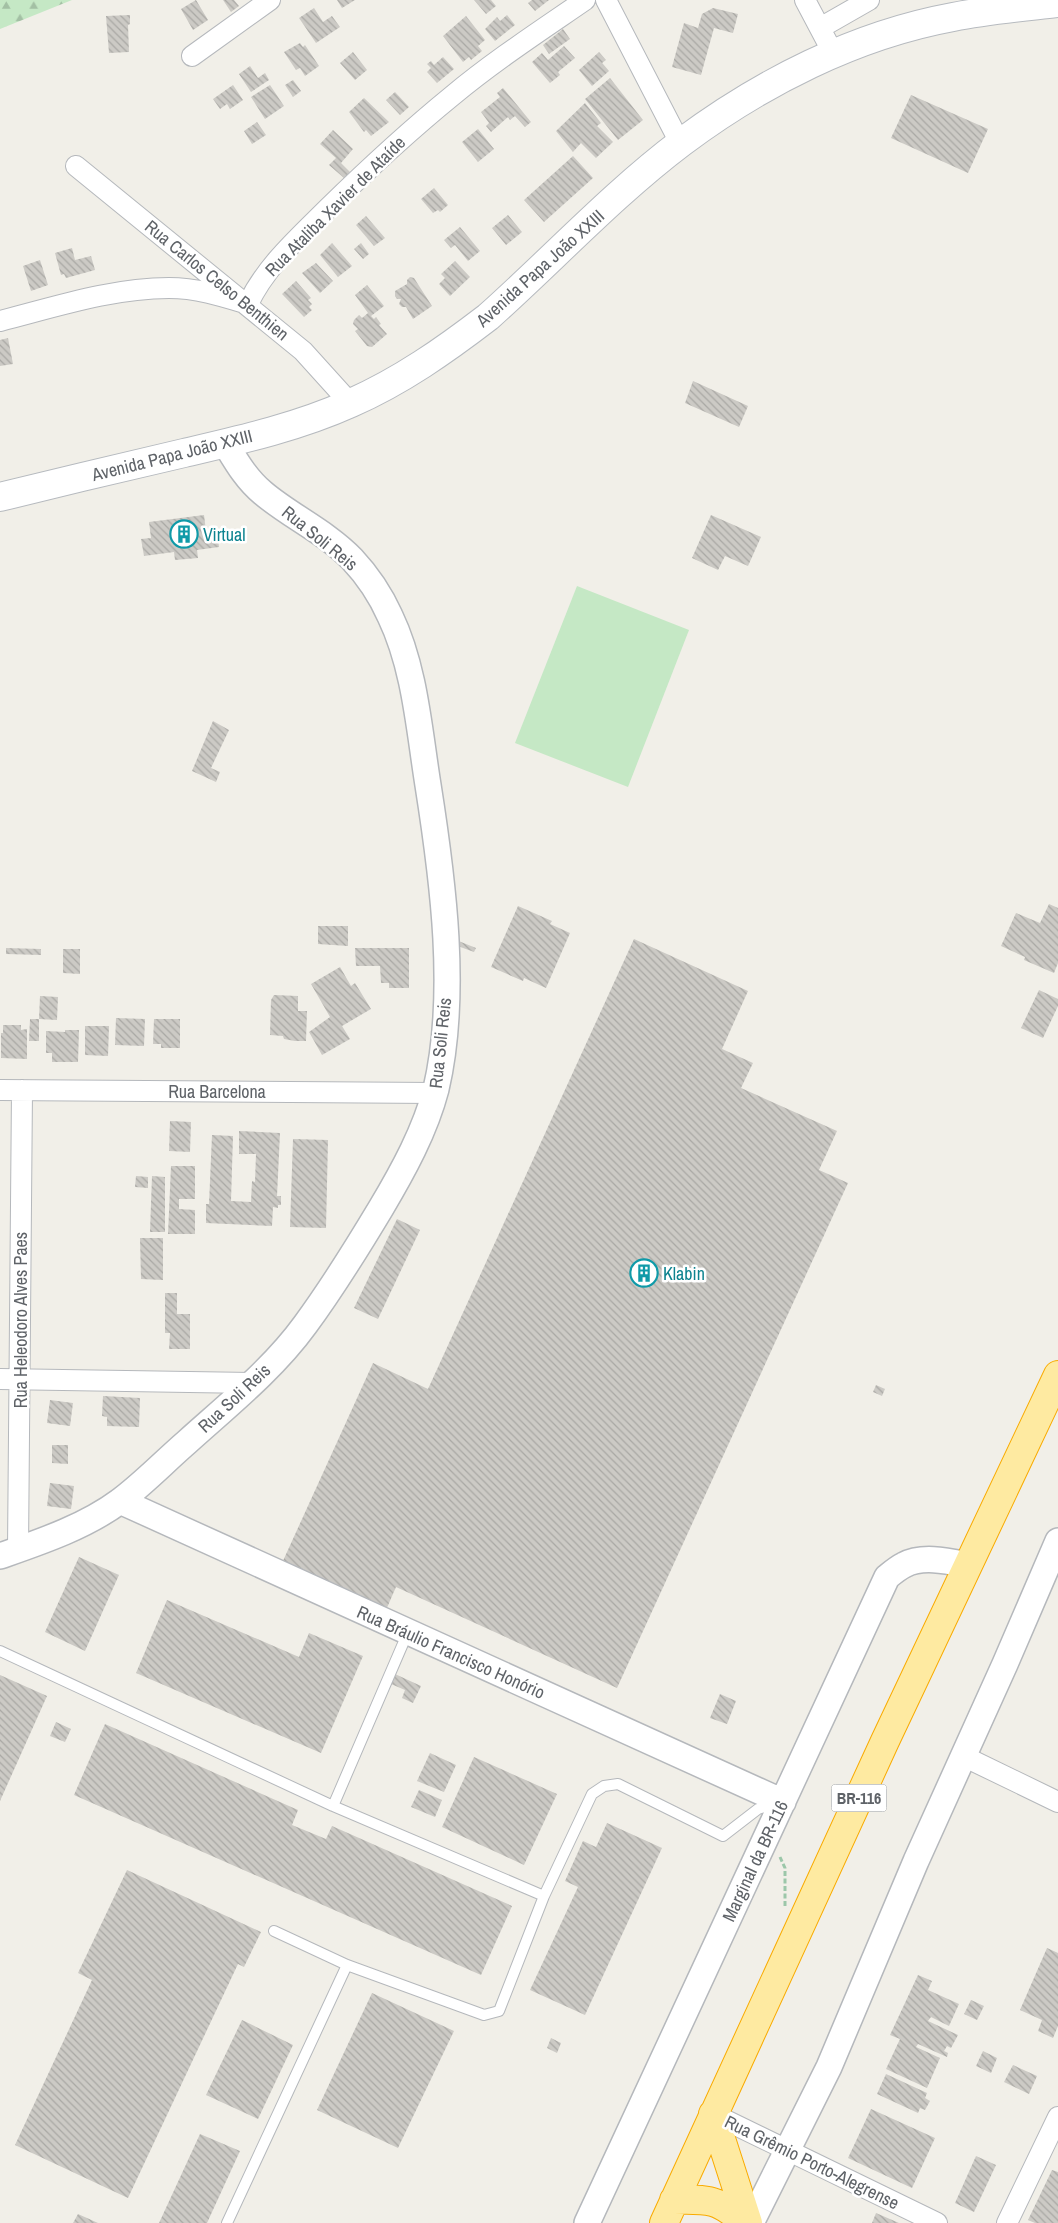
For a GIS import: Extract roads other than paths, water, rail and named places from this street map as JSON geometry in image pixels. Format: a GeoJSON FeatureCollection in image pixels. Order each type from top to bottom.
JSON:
{"type":"FeatureCollection","features":[{"type":"Feature","properties":{"kind":"highway","name":"BR-116"},"geometry":{"type":"LineString","coordinates":[[669,2212],[797,1932],[1058,1375]]}},
{"type":"Feature","properties":{"kind":"highway"},"geometry":{"type":"LineString","coordinates":[[713,2114],[748,2223]]}},
{"type":"Feature","properties":{"kind":"highway"},"geometry":{"type":"LineString","coordinates":[[669,2212],[700,2199],[716,2202],[748,2223]]}},
{"type":"Feature","properties":{"kind":"main road","name":"Avenida Papa João XXIII"},"geometry":{"type":"LineString","coordinates":[[0,497],[225,443],[291,425],[350,403],[410,372],[440,353],[488,317],[634,182],[680,143],[733,107],[833,53],[901,30],[952,17],[1058,3]]}},
{"type":"Feature","properties":{"kind":"street"},"geometry":{"type":"LineString","coordinates":[[192,56],[270,0]]}},
{"type":"Feature","properties":{"kind":"street","name":"Rua Ataliba Xavier de Ataíde"},"geometry":{"type":"LineString","coordinates":[[248,304],[257,286],[273,264],[371,166],[460,90],[585,0]]}},
{"type":"Feature","properties":{"kind":"street"},"geometry":{"type":"LineString","coordinates":[[606,0],[680,143]]}},
{"type":"Feature","properties":{"kind":"street"},"geometry":{"type":"LineString","coordinates":[[805,0],[833,53]]}},
{"type":"Feature","properties":{"kind":"street"},"geometry":{"type":"LineString","coordinates":[[820,28],[869,0]]}},
{"type":"Feature","properties":{"kind":"street","name":"Rua Carlos Celso Benthien"},"geometry":{"type":"LineString","coordinates":[[76,166],[303,350],[350,403]]}},
{"type":"Feature","properties":{"kind":"street"},"geometry":{"type":"LineString","coordinates":[[0,321],[59,306],[144,289],[194,290],[219,294],[248,304]]}},
{"type":"Feature","properties":{"kind":"street","name":"Rua Soli Reis"},"geometry":{"type":"LineString","coordinates":[[9,1553],[74,1527],[120,1501],[252,1383],[304,1327],[360,1242],[409,1158],[435,1093],[444,1039],[445,940],[434,827],[405,655],[390,615],[372,584],[350,558],[263,493],[244,474],[225,443]]}},
{"type":"Feature","properties":{"kind":"street","name":"Rua Barcelona"},"geometry":{"type":"LineString","coordinates":[[0,1090],[435,1093]]}},
{"type":"Feature","properties":{"kind":"street","name":"Rua Heleodoro Alves Paes"},"geometry":{"type":"LineString","coordinates":[[9,1553],[10,1379],[22,1090]]}},
{"type":"Feature","properties":{"kind":"street"},"geometry":{"type":"LineString","coordinates":[[10,1379],[252,1383]]}},
{"type":"Feature","properties":{"kind":"street","name":"Rua Bráulio Francisco Honório"},"geometry":{"type":"LineString","coordinates":[[120,1501],[783,1802]]}},
{"type":"Feature","properties":{"kind":"street"},"geometry":{"type":"LineString","coordinates":[[748,2223],[829,2067],[916,1860],[1058,1542]]}},
{"type":"Feature","properties":{"kind":"street","name":"Marginal da BR-116"},"geometry":{"type":"LineString","coordinates":[[587,2223],[887,1577],[904,1565],[920,1560],[946,1561],[968,1565]]}},
{"type":"Feature","properties":{"kind":"street"},"geometry":{"type":"LineString","coordinates":[[963,1756],[1058,1802]]}},
{"type":"Feature","properties":{"kind":"street","name":"Rua Grêmio Porto-Alegrense"},"geometry":{"type":"LineString","coordinates":[[713,2114],[937,2223]]}},
{"type":"Feature","properties":{"kind":"street"},"geometry":{"type":"LineString","coordinates":[[1007,2223],[1058,2117]]}},
{"type":"Feature","properties":{"kind":"lane"},"geometry":{"type":"LineString","coordinates":[[333,1806],[408,1632]]}},
{"type":"Feature","properties":{"kind":"lane"},"geometry":{"type":"LineString","coordinates":[[0,1651],[333,1806],[544,1896]]}},
{"type":"Feature","properties":{"kind":"lane"},"geometry":{"type":"LineString","coordinates":[[274,1932],[347,1965],[484,2015],[491,2014],[499,2011],[544,1896],[592,1794],[604,1786],[618,1784],[723,1836],[758,1809],[783,1802]]}},
{"type":"Feature","properties":{"kind":"lane"},"geometry":{"type":"LineString","coordinates":[[227,2223],[347,1965]]}},
{"type":"Feature","properties":{"kind":"place","name":"Virtual"},"geometry":{"type":"Point","coordinates":[184,534]}},
{"type":"Feature","properties":{"kind":"place","name":"Klabin"},"geometry":{"type":"Point","coordinates":[644,1273]}}]}
